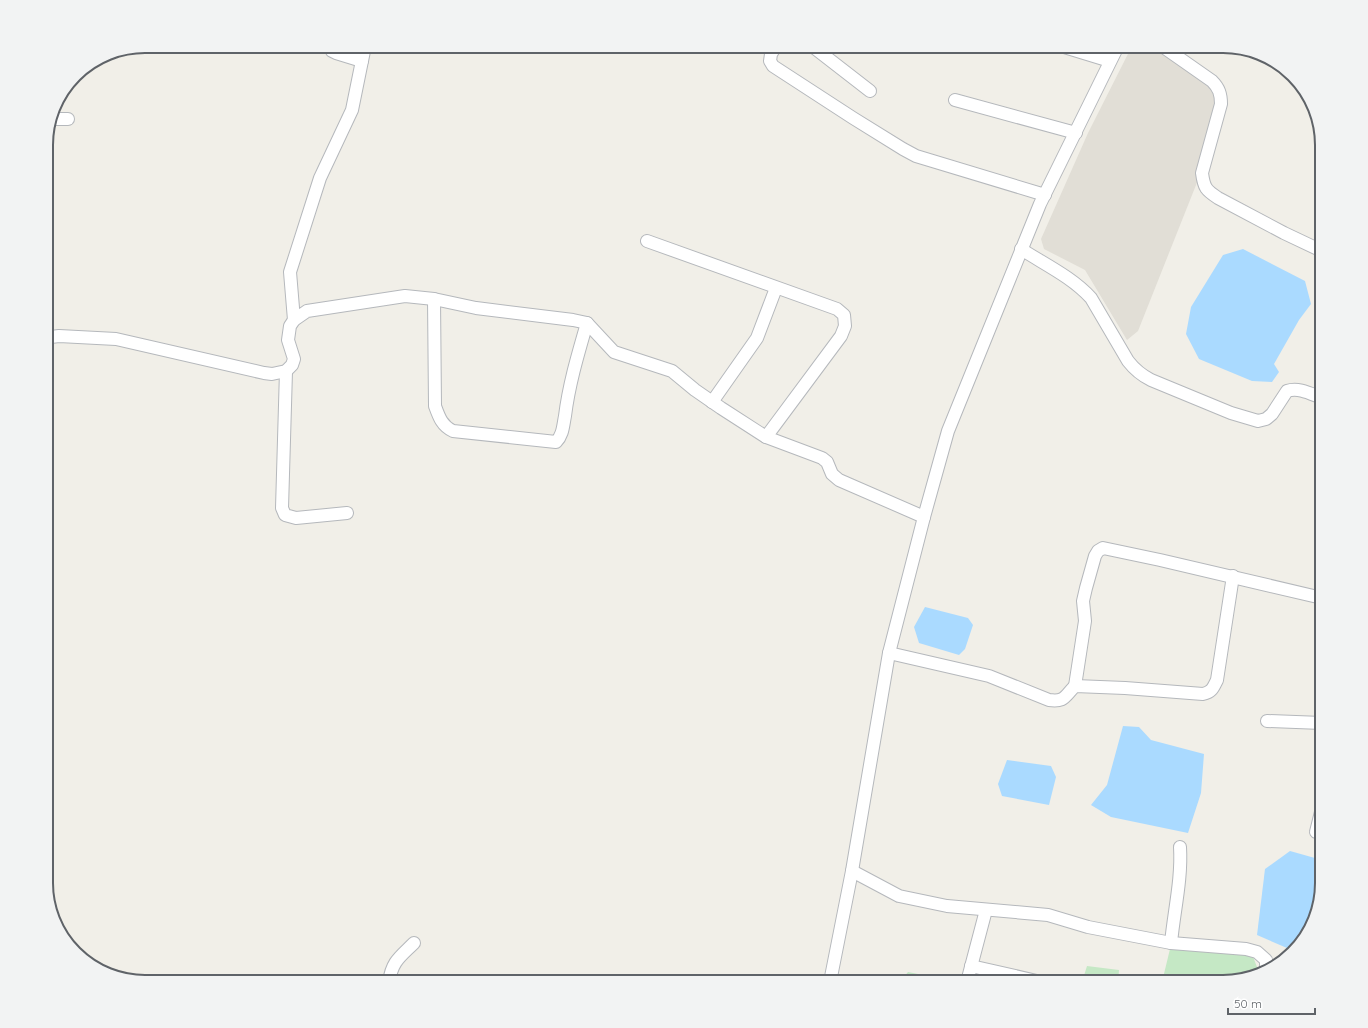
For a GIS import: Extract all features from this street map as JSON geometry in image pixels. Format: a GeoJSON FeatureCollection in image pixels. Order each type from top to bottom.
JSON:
{"type":"FeatureCollection","features":[{"type":"Feature","properties":{"kind":"street"},"geometry":{"type":"LineString","coordinates":[[336,53],[362,61]]}},
{"type":"Feature","properties":{"kind":"street"},"geometry":{"type":"LineString","coordinates":[[294,320],[290,272],[320,178],[352,110],[364,53]]}},
{"type":"Feature","properties":{"kind":"street"},"geometry":{"type":"LineString","coordinates":[[772,53],[770,61],[774,66],[903,149],[929,160],[1045,195]]}},
{"type":"Feature","properties":{"kind":"street"},"geometry":{"type":"LineString","coordinates":[[821,53],[870,91]]}},
{"type":"Feature","properties":{"kind":"street"},"geometry":{"type":"LineString","coordinates":[[1084,53],[1110,61]]}},
{"type":"Feature","properties":{"kind":"street"},"geometry":{"type":"LineString","coordinates":[[831,975],[852,871],[889,653],[948,431],[1021,249],[1045,195],[1114,53]]}},
{"type":"Feature","properties":{"kind":"street"},"geometry":{"type":"LineString","coordinates":[[1172,53],[1212,80],[1218,87],[1221,95],[1221,104],[1202,173],[1203,185],[1208,192],[1284,233],[1315,248]]}},
{"type":"Feature","properties":{"kind":"street"},"geometry":{"type":"LineString","coordinates":[[955,100],[1076,133]]}},
{"type":"Feature","properties":{"kind":"street"},"geometry":{"type":"LineString","coordinates":[[57,118],[68,119]]}},
{"type":"Feature","properties":{"kind":"street"},"geometry":{"type":"LineString","coordinates":[[647,241],[837,309],[844,315],[845,326],[841,336],[766,437]]}},
{"type":"Feature","properties":{"kind":"street"},"geometry":{"type":"LineString","coordinates":[[1021,249],[1075,283],[1085,291],[1091,298],[1128,361],[1141,375],[1151,380],[1230,413],[1258,421],[1266,419],[1272,414],[1287,390],[1301,390],[1315,395]]}},
{"type":"Feature","properties":{"kind":"street"},"geometry":{"type":"LineString","coordinates":[[712,402],[757,338],[776,288]]}},
{"type":"Feature","properties":{"kind":"street"},"geometry":{"type":"LineString","coordinates":[[53,337],[116,339],[272,374],[286,371],[292,365],[294,359],[288,340],[290,326],[294,320],[307,311],[405,296],[434,299],[476,308],[573,320],[587,323],[614,352],[672,371],[712,402],[766,437],[822,458],[827,462],[832,474],[839,480],[924,517]]}},
{"type":"Feature","properties":{"kind":"street"},"geometry":{"type":"LineString","coordinates":[[434,299],[435,406],[441,421],[446,428],[453,431],[556,442],[560,438],[563,428],[572,374],[587,323]]}},
{"type":"Feature","properties":{"kind":"street"},"geometry":{"type":"LineString","coordinates":[[286,371],[282,508],[284,515],[296,518],[348,513]]}},
{"type":"Feature","properties":{"kind":"street"},"geometry":{"type":"LineString","coordinates":[[889,653],[989,676],[1049,700],[1064,700],[1075,686],[1086,621],[1083,601],[1095,556],[1098,551],[1103,548],[1233,576],[1315,596]]}},
{"type":"Feature","properties":{"kind":"street"},"geometry":{"type":"LineString","coordinates":[[1075,686],[1203,694],[1209,692],[1217,680],[1233,576]]}},
{"type":"Feature","properties":{"kind":"street"},"geometry":{"type":"LineString","coordinates":[[1267,721],[1315,723]]}},
{"type":"Feature","properties":{"kind":"street"},"geometry":{"type":"LineString","coordinates":[[1171,944],[1180,877],[1180,847]]}},
{"type":"Feature","properties":{"kind":"street"},"geometry":{"type":"LineString","coordinates":[[852,871],[899,896],[946,906],[1048,915],[1088,927],[1171,944],[1246,948],[1257,952],[1266,960],[1266,964]]}},
{"type":"Feature","properties":{"kind":"street"},"geometry":{"type":"LineString","coordinates":[[969,975],[986,910]]}},
{"type":"Feature","properties":{"kind":"street"},"geometry":{"type":"LineString","coordinates":[[390,975],[394,962],[414,943]]}},
{"type":"Feature","properties":{"kind":"street"},"geometry":{"type":"LineString","coordinates":[[971,966],[1010,975]]}},
{"type":"Feature","properties":{"kind":"shaded area"},"geometry":{"type":"Polygon","coordinates":[[[1128,53],[1163,53],[1216,90],[1219,97],[1198,180],[1138,331],[1127,340],[1085,270],[1044,249],[1041,239],[1088,133],[1128,53]]]}},
{"type":"Feature","properties":{"kind":"green space"},"geometry":{"type":"Polygon","coordinates":[[[1170,949],[1252,954],[1257,967],[1252,970],[1229,975],[1164,975],[1170,949]]]}},
{"type":"Feature","properties":{"kind":"green space"},"geometry":{"type":"Polygon","coordinates":[[[1087,966],[1119,970],[1119,975],[1084,975],[1087,966]]]}},
{"type":"Feature","properties":{"kind":"green space"},"geometry":{"type":"Polygon","coordinates":[[[908,972],[923,975],[906,975],[908,972]]]}},
{"type":"Feature","properties":{"kind":"water"},"geometry":{"type":"Polygon","coordinates":[[[1243,249],[1305,281],[1311,304],[1299,320],[1274,364],[1279,372],[1272,382],[1252,381],[1199,359],[1186,334],[1191,307],[1223,255],[1243,249]]]}},
{"type":"Feature","properties":{"kind":"water"},"geometry":{"type":"Polygon","coordinates":[[[925,607],[968,618],[973,625],[965,649],[959,655],[919,643],[914,627],[925,607]]]}},
{"type":"Feature","properties":{"kind":"water"},"geometry":{"type":"Polygon","coordinates":[[[1123,726],[1139,727],[1151,740],[1204,754],[1201,793],[1188,833],[1111,817],[1091,805],[1107,785],[1123,726]]]}},
{"type":"Feature","properties":{"kind":"water"},"geometry":{"type":"Polygon","coordinates":[[[1007,760],[1051,766],[1056,777],[1049,805],[1002,796],[998,784],[1007,760]]]}},
{"type":"Feature","properties":{"kind":"water"},"geometry":{"type":"Polygon","coordinates":[[[1290,851],[1315,858],[1315,889],[1310,912],[1303,929],[1288,948],[1257,935],[1265,869],[1290,851]]]}}]}
